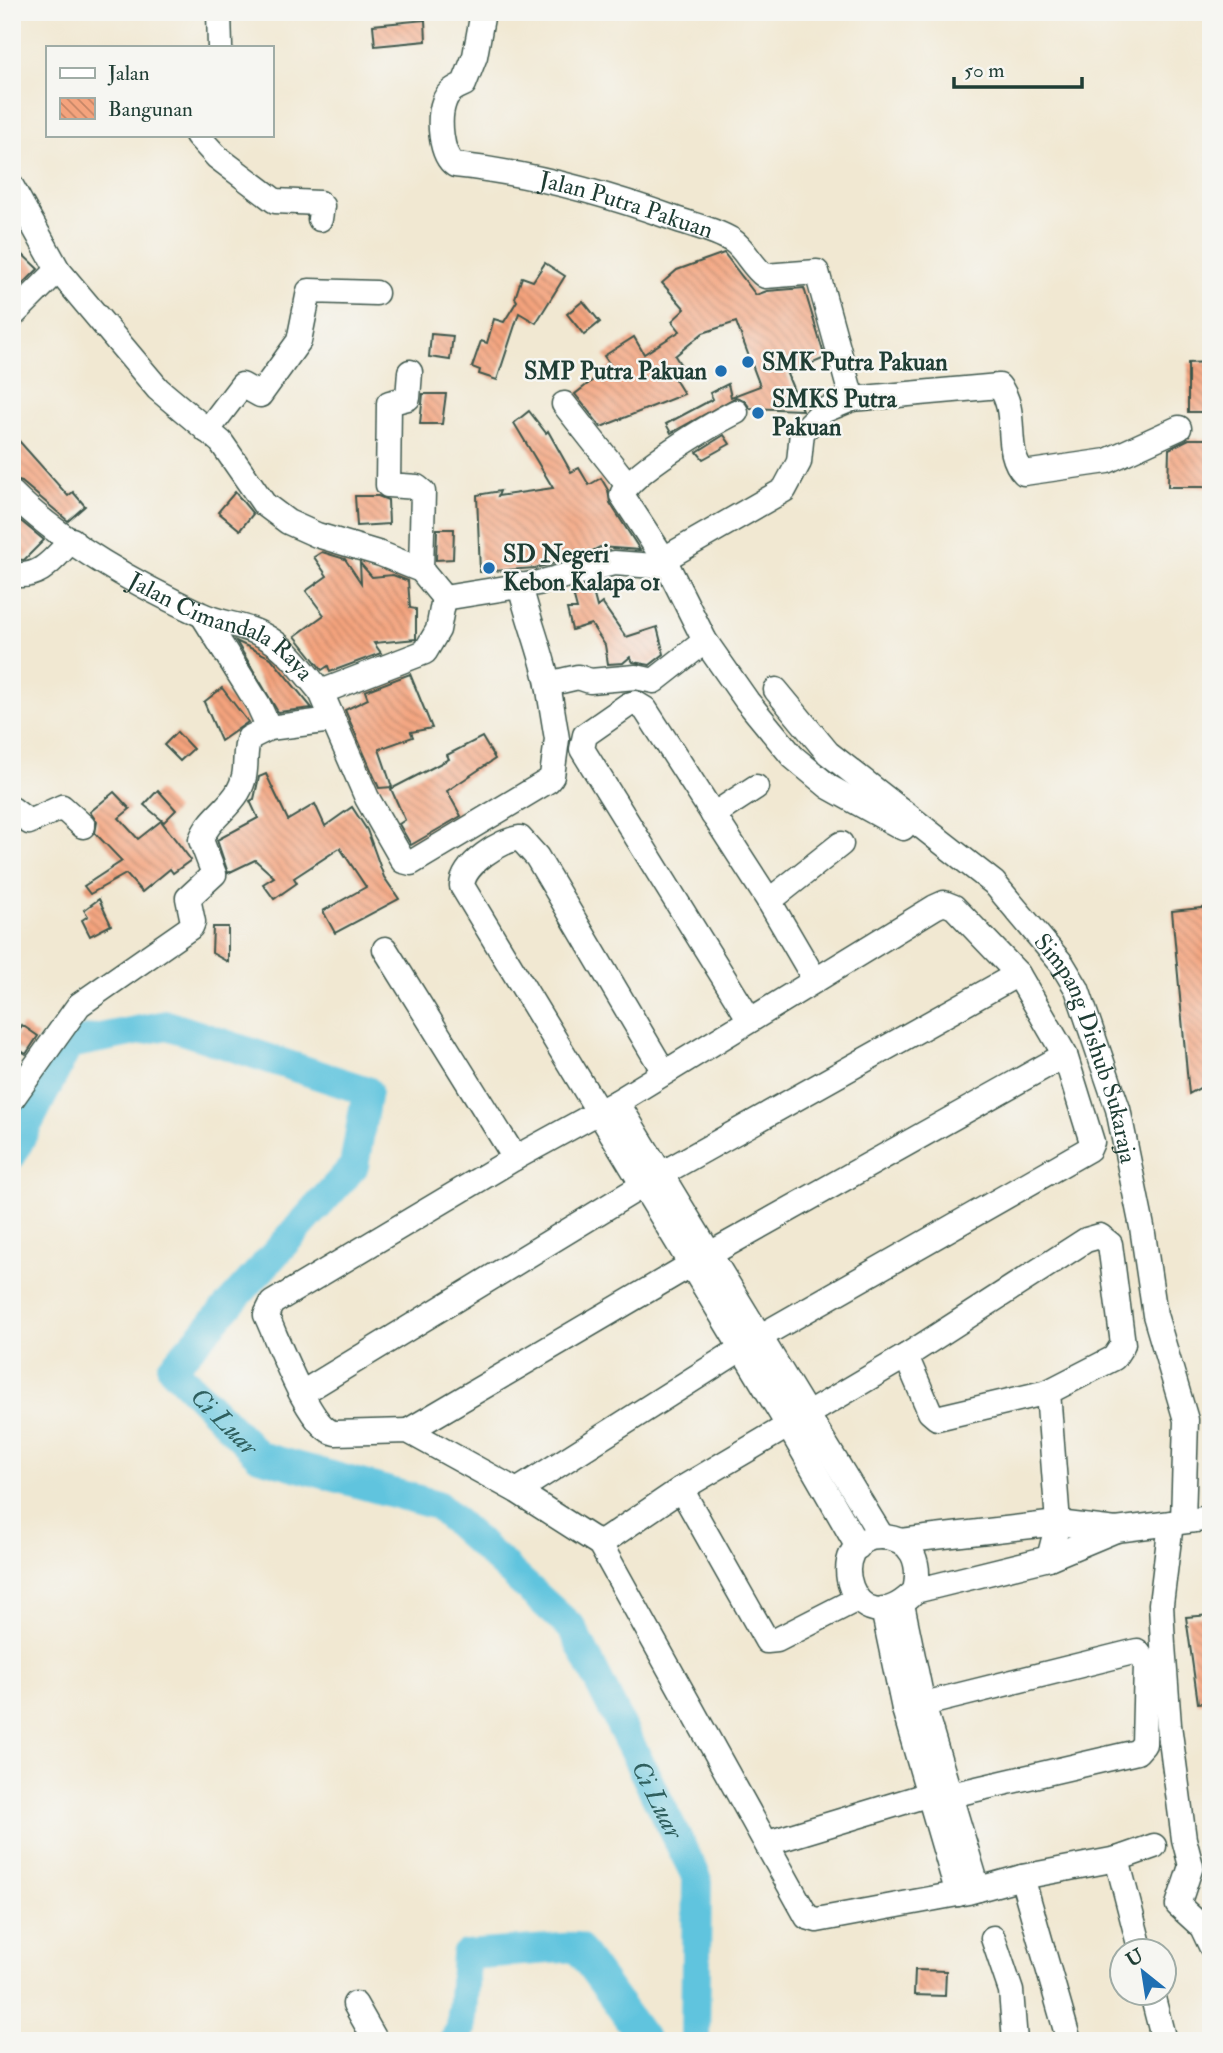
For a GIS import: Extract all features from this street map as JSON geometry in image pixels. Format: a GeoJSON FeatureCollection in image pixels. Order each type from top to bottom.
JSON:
{"type":"FeatureCollection","features":[{"type":"Feature","properties":{"kind":"street"},"geometry":{"type":"LineString","coordinates":[[219,12],[220,46]]}},
{"type":"Feature","properties":{"kind":"street","name":"Jalan Putra Pakuan"},"geometry":{"type":"LineString","coordinates":[[483,12],[475,56],[464,84],[451,90],[443,102],[442,136],[449,162],[530,174],[615,197],[696,226],[734,242],[754,268],[765,276],[817,272],[852,399]]}},
{"type":"Feature","properties":{"kind":"street"},"geometry":{"type":"LineString","coordinates":[[198,136],[217,158],[275,201],[319,203],[322,206],[320,219]]}},
{"type":"Feature","properties":{"kind":"street"},"geometry":{"type":"LineString","coordinates":[[13,194],[58,270],[158,388],[231,454],[264,504],[288,522],[317,535],[356,545],[421,570],[444,598],[520,585],[614,563],[666,563],[784,490],[799,462],[802,432],[823,411],[852,399],[999,386],[1009,398],[1015,460],[1024,473],[1108,461],[1179,428]]}},
{"type":"Feature","properties":{"kind":"street"},"geometry":{"type":"LineString","coordinates":[[12,316],[58,270]]}},
{"type":"Feature","properties":{"kind":"street"},"geometry":{"type":"LineString","coordinates":[[207,430],[242,385],[260,395],[303,332],[309,292],[376,293]]}},
{"type":"Feature","properties":{"kind":"street"},"geometry":{"type":"LineString","coordinates":[[410,372],[408,398],[390,402],[388,485],[417,487],[423,492],[421,570]]}},
{"type":"Feature","properties":{"kind":"street"},"geometry":{"type":"LineString","coordinates":[[564,404],[627,484]]}},
{"type":"Feature","properties":{"kind":"street"},"geometry":{"type":"LineString","coordinates":[[736,412],[702,430],[627,484],[623,498],[666,563],[705,641],[747,702],[806,770],[858,805],[955,851]]}},
{"type":"Feature","properties":{"kind":"street","name":"Jalan Cimandala Raya"},"geometry":{"type":"LineString","coordinates":[[12,493],[29,510],[117,571],[203,616],[231,622],[265,636],[277,644],[321,692],[425,652],[438,630],[444,598]]}},
{"type":"Feature","properties":{"kind":"street"},"geometry":{"type":"LineString","coordinates":[[12,574],[26,577],[42,570],[72,540]]}},
{"type":"Feature","properties":{"kind":"street"},"geometry":{"type":"LineString","coordinates":[[321,692],[367,798],[402,861],[411,863],[548,781],[552,776],[557,739],[548,684],[541,646],[527,615],[520,585]]}},
{"type":"Feature","properties":{"kind":"street"},"geometry":{"type":"LineString","coordinates":[[203,616],[258,704],[269,728]]}},
{"type":"Feature","properties":{"kind":"street"},"geometry":{"type":"LineString","coordinates":[[548,684],[578,677],[590,681],[636,677],[654,681],[705,641]]}},
{"type":"Feature","properties":{"kind":"street","name":"Simpang Dishub Sukaraja"},"geometry":{"type":"LineString","coordinates":[[776,690],[828,753],[955,851],[1009,898],[1062,964],[1076,989],[1118,1110],[1142,1227],[1155,1315],[1186,1420],[1177,1522],[1161,1604],[1169,1725],[1184,1839],[1191,1866],[1178,1905],[1202,1927],[1211,1946]]}},
{"type":"Feature","properties":{"kind":"street"},"geometry":{"type":"LineString","coordinates":[[750,1020],[590,765],[582,748],[585,735],[628,705],[641,705],[769,901],[814,978]]}},
{"type":"Feature","properties":{"kind":"street"},"geometry":{"type":"LineString","coordinates":[[12,1099],[79,1004],[191,927],[188,898],[214,874],[202,847],[204,832],[239,791],[248,767],[247,741],[254,734],[269,728],[332,720]]}},
{"type":"Feature","properties":{"kind":"street"},"geometry":{"type":"LineString","coordinates":[[713,815],[756,787]]}},
{"type":"Feature","properties":{"kind":"street"},"geometry":{"type":"LineString","coordinates":[[15,817],[34,822],[62,807],[83,827]]}},
{"type":"Feature","properties":{"kind":"street"},"geometry":{"type":"LineString","coordinates":[[664,1072],[524,840],[517,838],[489,849],[463,877],[462,886],[607,1106],[752,1342],[797,1420],[858,1547]]}},
{"type":"Feature","properties":{"kind":"street"},"geometry":{"type":"LineString","coordinates":[[769,901],[841,844]]}},
{"type":"Feature","properties":{"kind":"street"},"geometry":{"type":"LineString","coordinates":[[517,1491],[752,1342],[1086,1152],[1092,1142],[1065,1055],[1018,974],[954,907],[944,903],[814,978],[664,1072],[268,1306],[266,1315],[302,1393],[320,1425],[329,1432],[408,1431],[517,1491],[600,1544],[807,1917],[817,1920],[968,1891],[1022,1877],[1117,1859],[1154,1846]]}},
{"type":"Feature","properties":{"kind":"street"},"geometry":{"type":"LineString","coordinates":[[385,949],[515,1158]]}},
{"type":"Feature","properties":{"kind":"street"},"geometry":{"type":"LineString","coordinates":[[302,1393],[653,1179],[1018,974]]}},
{"type":"Feature","properties":{"kind":"street"},"geometry":{"type":"LineString","coordinates":[[408,1431],[701,1259],[1065,1055]]}},
{"type":"Feature","properties":{"kind":"street"},"geometry":{"type":"LineString","coordinates":[[600,1544],[681,1489],[905,1356],[1086,1240],[1093,1236],[1106,1237],[1110,1244],[1124,1344],[1114,1357],[1048,1392],[937,1418],[930,1412],[905,1356]]}},
{"type":"Feature","properties":{"kind":"street"},"geometry":{"type":"LineString","coordinates":[[1048,1392],[1058,1523],[1049,1558]]}},
{"type":"Feature","properties":{"kind":"street"},"geometry":{"type":"LineString","coordinates":[[797,1420],[891,1539],[914,1554],[919,1572],[900,1602],[913,1707],[968,1891]]}},
{"type":"Feature","properties":{"kind":"street"},"geometry":{"type":"LineString","coordinates":[[681,1489],[767,1641],[777,1640],[857,1599]]}},
{"type":"Feature","properties":{"kind":"street"},"geometry":{"type":"LineString","coordinates":[[1116,1530],[1049,1558],[900,1602],[869,1607],[857,1599],[847,1582],[848,1563],[858,1547],[869,1539],[1058,1523],[1116,1530],[1211,1518]]}},
{"type":"Feature","properties":{"kind":"street"},"geometry":{"type":"LineString","coordinates":[[768,1843],[941,1794],[1140,1750],[1143,1744],[1146,1663],[1137,1651],[913,1707]]}},
{"type":"Feature","properties":{"kind":"street"},"geometry":{"type":"LineString","coordinates":[[1117,1859],[1138,1938]]}},
{"type":"Feature","properties":{"kind":"street"},"geometry":{"type":"LineString","coordinates":[[1022,1877],[1069,2041]]}},
{"type":"Feature","properties":{"kind":"street"},"geometry":{"type":"LineString","coordinates":[[993,1938],[1012,1991],[1015,2041]]}},
{"type":"Feature","properties":{"kind":"street"},"geometry":{"type":"LineString","coordinates":[[355,2004],[376,2041]]}},
{"type":"Feature","properties":{"kind":"street"},"geometry":{"type":"LineString","coordinates":[[1156,2008],[1164,2041]]}},
{"type":"Feature","properties":{"kind":"building"},"geometry":{"type":"Polygon","coordinates":[[[425,20],[426,41],[375,46],[373,25],[425,20]]]}},
{"type":"Feature","properties":{"kind":"building"},"geometry":{"type":"Polygon","coordinates":[[[19,251],[38,269],[12,295],[12,257],[19,251]]]}},
{"type":"Feature","properties":{"kind":"building"},"geometry":{"type":"Polygon","coordinates":[[[724,253],[756,295],[767,291],[804,288],[825,358],[787,374],[802,410],[750,408],[744,400],[736,397],[671,433],[666,424],[713,399],[710,393],[728,384],[731,397],[760,386],[736,322],[703,333],[675,356],[684,370],[673,376],[684,394],[601,427],[575,394],[611,366],[604,356],[634,337],[644,354],[680,331],[672,321],[685,309],[662,283],[677,270],[724,253]]]}},
{"type":"Feature","properties":{"kind":"building"},"geometry":{"type":"Polygon","coordinates":[[[545,263],[565,276],[536,323],[519,313],[497,380],[479,374],[480,370],[472,367],[481,341],[487,343],[494,319],[504,322],[517,301],[515,298],[522,277],[533,281],[545,263]]]}},
{"type":"Feature","properties":{"kind":"building"},"geometry":{"type":"Polygon","coordinates":[[[583,301],[600,322],[584,335],[567,314],[583,301]]]}},
{"type":"Feature","properties":{"kind":"building"},"geometry":{"type":"Polygon","coordinates":[[[431,334],[453,336],[450,360],[429,357],[431,334]]]}},
{"type":"Feature","properties":{"kind":"building"},"geometry":{"type":"Polygon","coordinates":[[[1211,362],[1211,412],[1188,412],[1188,363],[1211,362]]]}},
{"type":"Feature","properties":{"kind":"building"},"geometry":{"type":"Polygon","coordinates":[[[423,394],[446,394],[442,424],[420,424],[423,394]]]}},
{"type":"Feature","properties":{"kind":"building"},"geometry":{"type":"Polygon","coordinates":[[[529,411],[546,433],[548,431],[571,472],[579,468],[589,485],[601,478],[608,490],[610,503],[640,550],[600,547],[583,556],[535,568],[480,572],[477,495],[500,491],[498,496],[553,488],[514,423],[529,411]]]}},
{"type":"Feature","properties":{"kind":"building"},"geometry":{"type":"Polygon","coordinates":[[[12,433],[68,496],[73,492],[85,506],[68,521],[22,482],[12,479],[12,433]]]}},
{"type":"Feature","properties":{"kind":"building"},"geometry":{"type":"Polygon","coordinates":[[[724,435],[730,444],[703,459],[697,452],[724,435]]]}},
{"type":"Feature","properties":{"kind":"building"},"geometry":{"type":"Polygon","coordinates":[[[1189,439],[1211,439],[1211,487],[1168,487],[1169,449],[1189,439]]]}},
{"type":"Feature","properties":{"kind":"building"},"geometry":{"type":"Polygon","coordinates":[[[235,492],[253,514],[240,530],[218,512],[235,492]]]}},
{"type":"Feature","properties":{"kind":"building"},"geometry":{"type":"Polygon","coordinates":[[[355,496],[378,496],[388,500],[389,524],[357,526],[355,496]]]}},
{"type":"Feature","properties":{"kind":"building"},"geometry":{"type":"Polygon","coordinates":[[[12,514],[44,540],[24,560],[12,559],[12,514]]]}},
{"type":"Feature","properties":{"kind":"building"},"geometry":{"type":"Polygon","coordinates":[[[437,529],[454,529],[453,559],[436,560],[437,529]]]}},
{"type":"Feature","properties":{"kind":"building"},"geometry":{"type":"Polygon","coordinates":[[[322,552],[345,559],[361,583],[360,563],[372,577],[393,575],[408,581],[410,608],[416,609],[416,639],[374,643],[381,653],[330,672],[328,666],[322,670],[295,636],[324,615],[306,591],[327,576],[314,557],[322,552]]]}},
{"type":"Feature","properties":{"kind":"building"},"geometry":{"type":"Polygon","coordinates":[[[591,584],[597,607],[602,603],[626,637],[657,627],[664,654],[650,665],[633,662],[630,657],[623,663],[608,664],[605,645],[591,624],[572,630],[567,609],[577,609],[572,590],[591,584]]]}},
{"type":"Feature","properties":{"kind":"building"},"geometry":{"type":"Polygon","coordinates":[[[236,641],[271,658],[312,708],[278,712],[236,641]]]}},
{"type":"Feature","properties":{"kind":"building"},"geometry":{"type":"Polygon","coordinates":[[[410,674],[432,728],[411,732],[413,737],[379,749],[392,787],[379,788],[345,710],[368,699],[365,691],[410,674]]]}},
{"type":"Feature","properties":{"kind":"building"},"geometry":{"type":"Polygon","coordinates":[[[222,688],[248,722],[221,741],[204,702],[222,688]]]}},
{"type":"Feature","properties":{"kind":"building"},"geometry":{"type":"Polygon","coordinates":[[[177,732],[193,749],[180,761],[164,745],[177,732]]]}},
{"type":"Feature","properties":{"kind":"building"},"geometry":{"type":"Polygon","coordinates":[[[482,737],[495,759],[447,791],[461,816],[411,845],[399,824],[405,820],[391,789],[449,759],[447,755],[482,737]]]}},
{"type":"Feature","properties":{"kind":"building"},"geometry":{"type":"Polygon","coordinates":[[[266,774],[288,820],[315,804],[325,826],[352,807],[367,830],[384,877],[399,899],[335,933],[323,911],[366,887],[340,848],[294,878],[297,883],[274,899],[263,884],[274,877],[255,860],[228,873],[217,840],[258,818],[250,801],[254,799],[259,777],[266,774]]]}},
{"type":"Feature","properties":{"kind":"building"},"geometry":{"type":"Polygon","coordinates":[[[158,790],[176,810],[164,822],[144,805],[158,790]]]}},
{"type":"Feature","properties":{"kind":"building"},"geometry":{"type":"Polygon","coordinates":[[[114,792],[130,809],[119,818],[138,839],[161,821],[191,860],[173,873],[170,869],[142,892],[126,874],[90,894],[84,886],[122,861],[95,833],[97,822],[90,812],[114,792]]]}},
{"type":"Feature","properties":{"kind":"building"},"geometry":{"type":"Polygon","coordinates":[[[99,899],[111,925],[90,936],[82,920],[88,916],[84,910],[99,899]]]}},
{"type":"Feature","properties":{"kind":"building"},"geometry":{"type":"Polygon","coordinates":[[[1211,907],[1211,1082],[1189,1094],[1172,911],[1211,907]]]}},
{"type":"Feature","properties":{"kind":"building"},"geometry":{"type":"Polygon","coordinates":[[[213,927],[228,927],[228,962],[212,953],[213,927]]]}},
{"type":"Feature","properties":{"kind":"building"},"geometry":{"type":"Polygon","coordinates":[[[22,1025],[38,1036],[26,1054],[12,1045],[22,1025]]]}},
{"type":"Feature","properties":{"kind":"building"},"geometry":{"type":"Polygon","coordinates":[[[1211,1615],[1211,1702],[1198,1703],[1186,1617],[1211,1615]]]}},
{"type":"Feature","properties":{"kind":"building"},"geometry":{"type":"Polygon","coordinates":[[[915,1970],[946,1971],[945,1996],[914,1995],[915,1970]]]}},
{"type":"Feature","properties":{"kind":"waterway","name":"Ci Luar"},"geometry":{"type":"LineString","coordinates":[[12,1155],[69,1044],[167,1025],[367,1091],[354,1166],[172,1368],[259,1456],[437,1505],[572,1628],[697,1878],[695,2041]]}},
{"type":"Feature","properties":{"kind":"waterway","name":"Ci Luar"},"geometry":{"type":"LineString","coordinates":[[453,2041],[461,2029],[466,1955],[577,1947],[645,2041]]}},
{"type":"Feature","properties":{"kind":"place","name":"SMK Putra Pakuan"},"geometry":{"type":"Point","coordinates":[748,362]}},
{"type":"Feature","properties":{"kind":"place","name":"SMP Putra Pakuan"},"geometry":{"type":"Point","coordinates":[721,371]}},
{"type":"Feature","properties":{"kind":"place","name":"SMKS Putra Pakuan"},"geometry":{"type":"Point","coordinates":[758,413]}},
{"type":"Feature","properties":{"kind":"place","name":"SD Negeri Kebon Kalapa 01"},"geometry":{"type":"Point","coordinates":[489,568]}}]}
